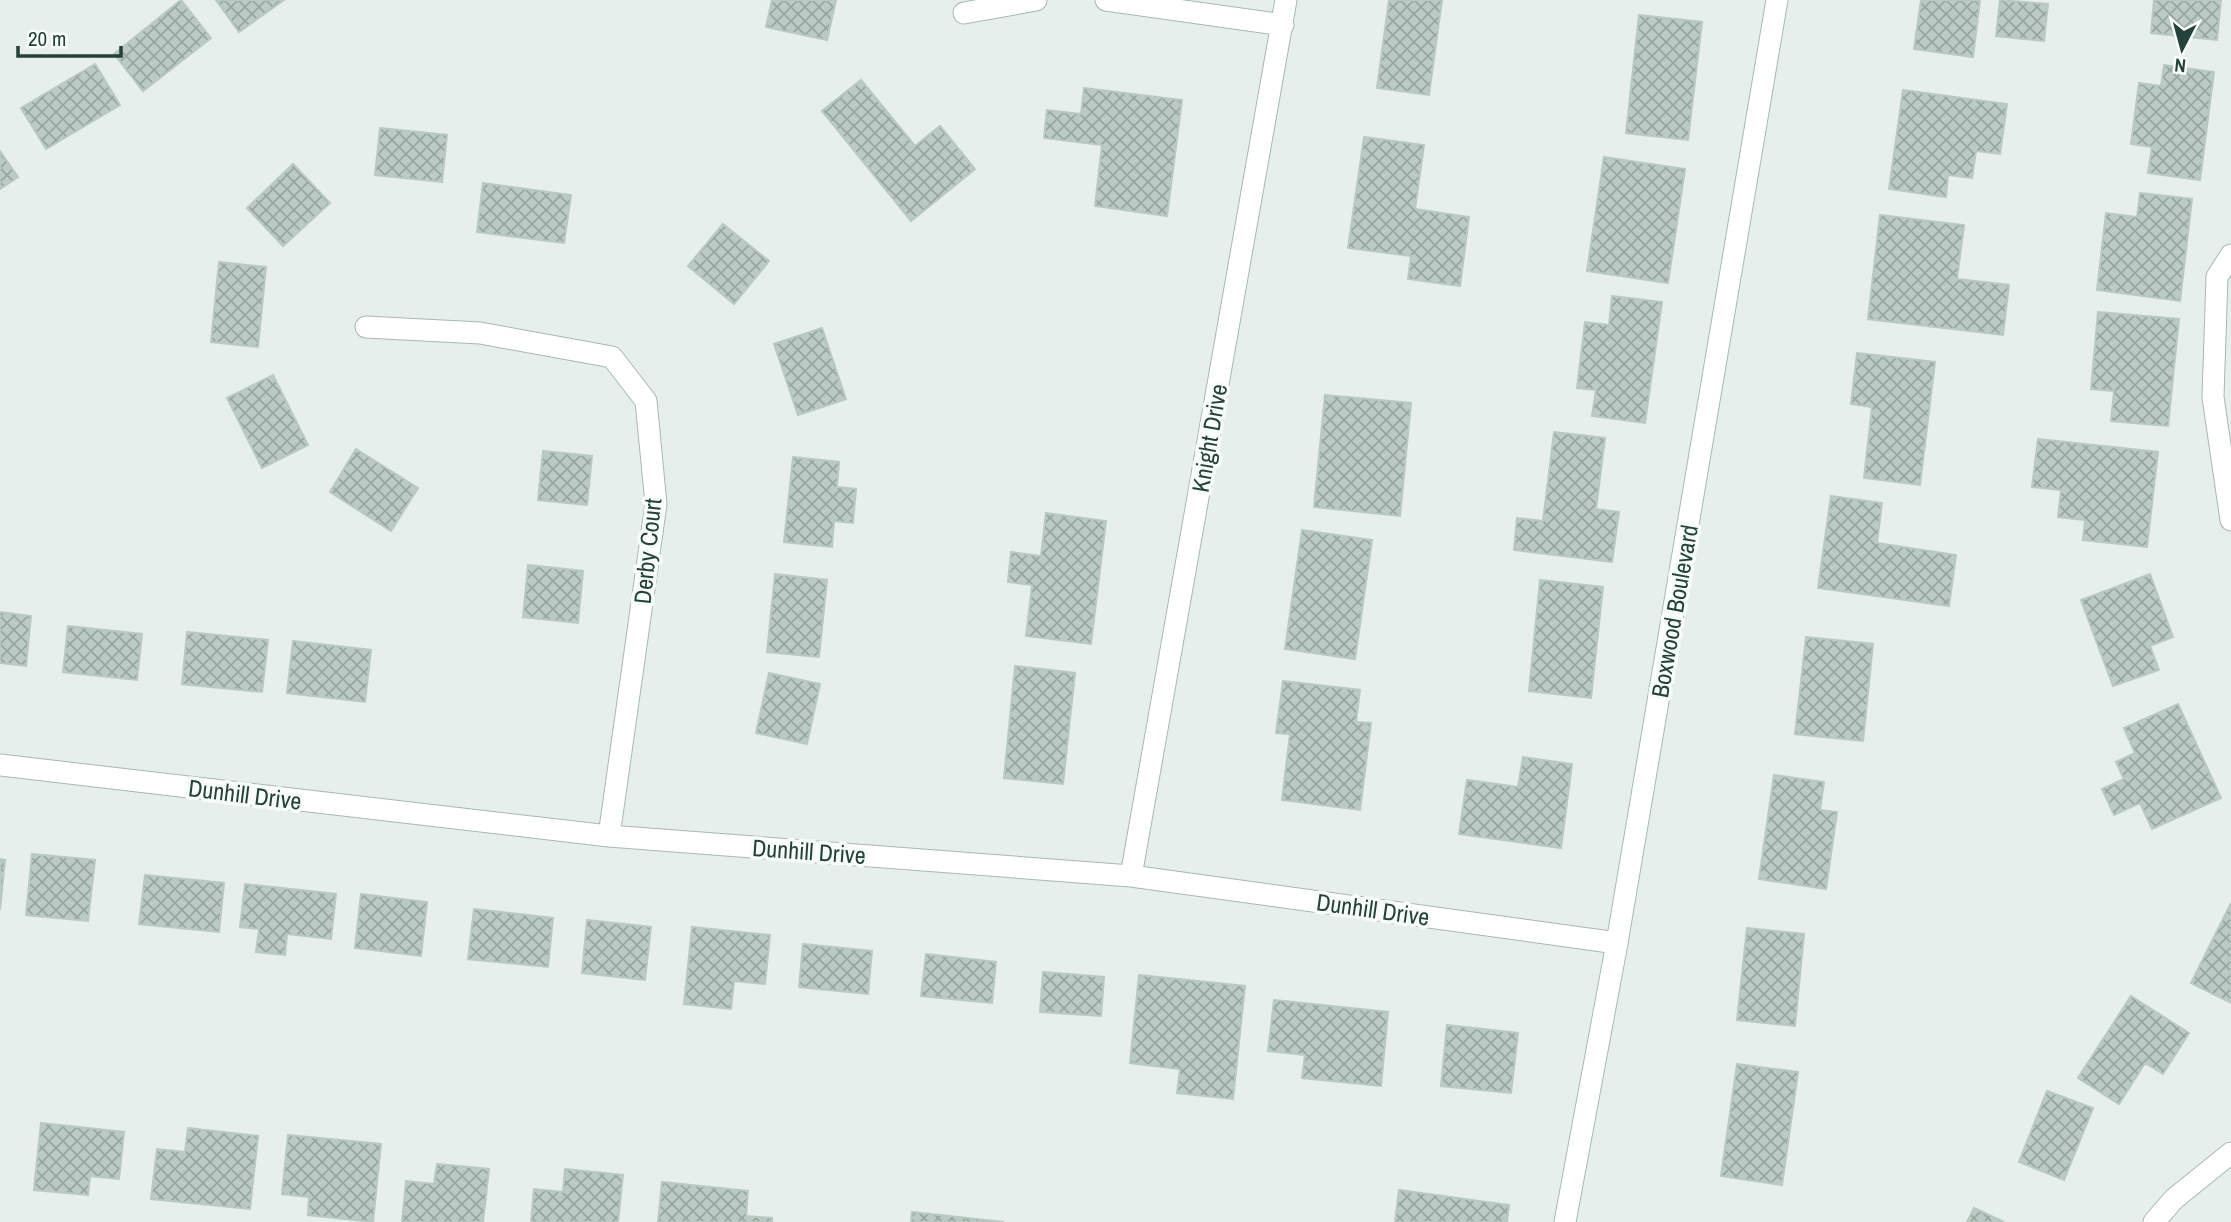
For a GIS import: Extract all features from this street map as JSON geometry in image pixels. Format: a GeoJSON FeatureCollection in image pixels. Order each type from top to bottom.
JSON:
{"type":"FeatureCollection","features":[{"type":"Feature","properties":{"kind":"street"},"geometry":{"type":"LineString","coordinates":[[964,13],[1036,0]]}},
{"type":"Feature","properties":{"kind":"street"},"geometry":{"type":"LineString","coordinates":[[1106,0],[1283,25]]}},
{"type":"Feature","properties":{"kind":"street","name":"Knight Drive"},"geometry":{"type":"LineString","coordinates":[[1131,876],[1286,0]]}},
{"type":"Feature","properties":{"kind":"street","name":"Boxwood Boulevard"},"geometry":{"type":"LineString","coordinates":[[1565,1222],[1617,943],[1777,0]]}},
{"type":"Feature","properties":{"kind":"street"},"geometry":{"type":"LineString","coordinates":[[2231,255],[2217,277],[2213,397],[2231,520]]}},
{"type":"Feature","properties":{"kind":"street","name":"Derby Court"},"geometry":{"type":"LineString","coordinates":[[366,327],[480,333],[612,356],[646,401],[656,503],[609,836]]}},
{"type":"Feature","properties":{"kind":"street","name":"Dunhill Drive"},"geometry":{"type":"LineString","coordinates":[[0,765],[609,836],[1131,876],[1617,943]]}},
{"type":"Feature","properties":{"kind":"street"},"geometry":{"type":"LineString","coordinates":[[2154,1222],[2174,1199],[2231,1153]]}},
{"type":"Feature","properties":{"kind":"building"},"geometry":{"type":"Polygon","coordinates":[[[181,0],[211,38],[143,91],[114,54],[181,0]]]}},
{"type":"Feature","properties":{"kind":"building"},"geometry":{"type":"Polygon","coordinates":[[[216,0],[284,0],[239,32],[216,0]]]}},
{"type":"Feature","properties":{"kind":"building"},"geometry":{"type":"Polygon","coordinates":[[[772,0],[836,0],[827,40],[766,27],[772,0]]]}},
{"type":"Feature","properties":{"kind":"building"},"geometry":{"type":"Polygon","coordinates":[[[1389,0],[1442,0],[1429,95],[1377,88],[1389,0]]]}},
{"type":"Feature","properties":{"kind":"building"},"geometry":{"type":"Polygon","coordinates":[[[1921,0],[1980,0],[1973,57],[1914,49],[1921,0]]]}},
{"type":"Feature","properties":{"kind":"building"},"geometry":{"type":"Polygon","coordinates":[[[2000,0],[2048,4],[2044,41],[1996,36],[2000,0]]]}},
{"type":"Feature","properties":{"kind":"building"},"geometry":{"type":"Polygon","coordinates":[[[2154,0],[2221,0],[2217,40],[2151,33],[2154,0]]]}},
{"type":"Feature","properties":{"kind":"building"},"geometry":{"type":"Polygon","coordinates":[[[1639,15],[1702,22],[1688,140],[1626,133],[1639,15]]]}},
{"type":"Feature","properties":{"kind":"building"},"geometry":{"type":"Polygon","coordinates":[[[95,64],[120,105],[46,149],[21,108],[95,64]]]}},
{"type":"Feature","properties":{"kind":"building"},"geometry":{"type":"Polygon","coordinates":[[[2164,65],[2214,72],[2200,180],[2148,173],[2152,147],[2131,144],[2139,83],[2161,86],[2164,65]]]}},
{"type":"Feature","properties":{"kind":"building"},"geometry":{"type":"Polygon","coordinates":[[[861,80],[915,146],[940,126],[975,169],[911,221],[822,111],[861,80]]]}},
{"type":"Feature","properties":{"kind":"building"},"geometry":{"type":"Polygon","coordinates":[[[1084,88],[1182,100],[1167,216],[1095,206],[1102,145],[1044,138],[1047,110],[1081,114],[1084,88]]]}},
{"type":"Feature","properties":{"kind":"building"},"geometry":{"type":"Polygon","coordinates":[[[1903,90],[2007,104],[2000,154],[1976,151],[1972,178],[1948,175],[1946,197],[1889,189],[1903,90]]]}},
{"type":"Feature","properties":{"kind":"building"},"geometry":{"type":"Polygon","coordinates":[[[380,128],[447,135],[442,182],[375,175],[380,128]]]}},
{"type":"Feature","properties":{"kind":"building"},"geometry":{"type":"Polygon","coordinates":[[[1364,137],[1424,145],[1415,209],[1469,217],[1460,286],[1408,279],[1411,256],[1348,248],[1364,137]]]}},
{"type":"Feature","properties":{"kind":"building"},"geometry":{"type":"Polygon","coordinates":[[[0,151],[18,177],[0,189],[0,151]]]}},
{"type":"Feature","properties":{"kind":"building"},"geometry":{"type":"Polygon","coordinates":[[[1604,157],[1685,169],[1668,283],[1587,271],[1604,157]]]}},
{"type":"Feature","properties":{"kind":"building"},"geometry":{"type":"Polygon","coordinates":[[[293,164],[330,203],[283,246],[247,208],[293,164]]]}},
{"type":"Feature","properties":{"kind":"building"},"geometry":{"type":"Polygon","coordinates":[[[483,183],[571,195],[564,243],[477,232],[483,183]]]}},
{"type":"Feature","properties":{"kind":"building"},"geometry":{"type":"Polygon","coordinates":[[[2140,193],[2192,199],[2180,301],[2097,290],[2106,213],[2137,217],[2140,193]]]}},
{"type":"Feature","properties":{"kind":"building"},"geometry":{"type":"Polygon","coordinates":[[[1880,215],[1964,225],[1957,279],[2009,285],[2003,335],[1868,319],[1880,215]]]}},
{"type":"Feature","properties":{"kind":"building"},"geometry":{"type":"Polygon","coordinates":[[[723,224],[769,261],[734,304],[688,266],[723,224]]]}},
{"type":"Feature","properties":{"kind":"building"},"geometry":{"type":"Polygon","coordinates":[[[219,262],[266,267],[258,347],[211,342],[219,262]]]}},
{"type":"Feature","properties":{"kind":"building"},"geometry":{"type":"Polygon","coordinates":[[[1612,296],[1662,302],[1645,423],[1592,416],[1596,390],[1577,388],[1585,322],[1609,325],[1612,296]]]}},
{"type":"Feature","properties":{"kind":"building"},"geometry":{"type":"Polygon","coordinates":[[[2098,312],[2179,319],[2168,426],[2111,421],[2114,391],[2091,389],[2098,312]]]}},
{"type":"Feature","properties":{"kind":"building"},"geometry":{"type":"Polygon","coordinates":[[[822,328],[846,399],[798,415],[774,344],[822,328]]]}},
{"type":"Feature","properties":{"kind":"building"},"geometry":{"type":"Polygon","coordinates":[[[1857,353],[1935,362],[1920,485],[1864,478],[1872,407],[1851,404],[1857,353]]]}},
{"type":"Feature","properties":{"kind":"building"},"geometry":{"type":"Polygon","coordinates":[[[273,375],[308,445],[262,468],[227,398],[273,375]]]}},
{"type":"Feature","properties":{"kind":"building"},"geometry":{"type":"Polygon","coordinates":[[[1325,395],[1411,403],[1400,516],[1314,507],[1325,395]]]}},
{"type":"Feature","properties":{"kind":"building"},"geometry":{"type":"Polygon","coordinates":[[[1554,432],[1605,438],[1596,509],[1619,512],[1612,562],[1514,550],[1517,518],[1543,521],[1554,432]]]}},
{"type":"Feature","properties":{"kind":"building"},"geometry":{"type":"Polygon","coordinates":[[[2038,439],[2158,452],[2147,547],[2083,540],[2085,520],[2058,517],[2061,490],[2032,487],[2038,439]]]}},
{"type":"Feature","properties":{"kind":"building"},"geometry":{"type":"Polygon","coordinates":[[[356,449],[418,488],[391,531],[330,492],[356,449]]]}},
{"type":"Feature","properties":{"kind":"building"},"geometry":{"type":"Polygon","coordinates":[[[543,451],[592,456],[587,505],[538,500],[543,451]]]}},
{"type":"Feature","properties":{"kind":"building"},"geometry":{"type":"Polygon","coordinates":[[[793,457],[839,462],[837,487],[856,489],[853,523],[834,521],[832,547],[784,542],[793,457]]]}},
{"type":"Feature","properties":{"kind":"building"},"geometry":{"type":"Polygon","coordinates":[[[1831,496],[1882,503],[1877,543],[1956,555],[1949,606],[1818,588],[1831,496]]]}},
{"type":"Feature","properties":{"kind":"building"},"geometry":{"type":"Polygon","coordinates":[[[1046,513],[1106,521],[1091,644],[1026,636],[1032,585],[1008,582],[1011,552],[1041,556],[1046,513]]]}},
{"type":"Feature","properties":{"kind":"building"},"geometry":{"type":"Polygon","coordinates":[[[1302,530],[1372,540],[1355,659],[1285,649],[1302,530]]]}},
{"type":"Feature","properties":{"kind":"building"},"geometry":{"type":"Polygon","coordinates":[[[528,565],[583,571],[578,623],[523,617],[528,565]]]}},
{"type":"Feature","properties":{"kind":"building"},"geometry":{"type":"Polygon","coordinates":[[[775,574],[827,580],[819,657],[767,652],[775,574]]]}},
{"type":"Feature","properties":{"kind":"building"},"geometry":{"type":"Polygon","coordinates":[[[2150,574],[2173,637],[2150,646],[2159,670],[2113,686],[2081,600],[2150,574]]]}},
{"type":"Feature","properties":{"kind":"building"},"geometry":{"type":"Polygon","coordinates":[[[1540,580],[1603,587],[1591,698],[1529,691],[1540,580]]]}},
{"type":"Feature","properties":{"kind":"building"},"geometry":{"type":"Polygon","coordinates":[[[0,612],[31,616],[26,666],[0,663],[0,612]]]}},
{"type":"Feature","properties":{"kind":"building"},"geometry":{"type":"Polygon","coordinates":[[[68,626],[142,634],[137,680],[63,672],[68,626]]]}},
{"type":"Feature","properties":{"kind":"building"},"geometry":{"type":"Polygon","coordinates":[[[187,632],[268,640],[262,692],[182,684],[187,632]]]}},
{"type":"Feature","properties":{"kind":"building"},"geometry":{"type":"Polygon","coordinates":[[[1806,637],[1873,644],[1863,741],[1795,734],[1806,637]]]}},
{"type":"Feature","properties":{"kind":"building"},"geometry":{"type":"Polygon","coordinates":[[[293,641],[371,650],[365,702],[287,693],[293,641]]]}},
{"type":"Feature","properties":{"kind":"building"},"geometry":{"type":"Polygon","coordinates":[[[1015,666],[1075,673],[1063,784],[1004,778],[1015,666]]]}},
{"type":"Feature","properties":{"kind":"building"},"geometry":{"type":"Polygon","coordinates":[[[769,673],[820,684],[807,744],[756,733],[769,673]]]}},
{"type":"Feature","properties":{"kind":"building"},"geometry":{"type":"Polygon","coordinates":[[[1283,681],[1360,690],[1356,722],[1371,723],[1360,810],[1282,800],[1290,734],[1276,733],[1283,681]]]}},
{"type":"Feature","properties":{"kind":"building"},"geometry":{"type":"Polygon","coordinates":[[[2178,704],[2221,798],[2152,829],[2140,803],[2114,815],[2102,789],[2124,779],[2116,762],[2135,753],[2124,728],[2178,704]]]}},
{"type":"Feature","properties":{"kind":"building"},"geometry":{"type":"Polygon","coordinates":[[[1523,757],[1572,764],[1561,848],[1459,834],[1467,780],[1518,787],[1523,757]]]}},
{"type":"Feature","properties":{"kind":"building"},"geometry":{"type":"Polygon","coordinates":[[[1774,775],[1824,782],[1820,810],[1837,812],[1826,889],[1759,879],[1774,775]]]}},
{"type":"Feature","properties":{"kind":"building"},"geometry":{"type":"Polygon","coordinates":[[[32,854],[95,860],[88,921],[26,915],[32,854]]]}},
{"type":"Feature","properties":{"kind":"building"},"geometry":{"type":"Polygon","coordinates":[[[0,859],[5,860],[0,910],[0,859]]]}},
{"type":"Feature","properties":{"kind":"building"},"geometry":{"type":"Polygon","coordinates":[[[145,875],[224,883],[219,932],[139,924],[145,875]]]}},
{"type":"Feature","properties":{"kind":"building"},"geometry":{"type":"Polygon","coordinates":[[[245,884],[336,894],[331,939],[287,934],[285,955],[256,952],[259,929],[240,927],[245,884]]]}},
{"type":"Feature","properties":{"kind":"building"},"geometry":{"type":"Polygon","coordinates":[[[361,894],[427,902],[421,956],[355,948],[361,894]]]}},
{"type":"Feature","properties":{"kind":"building"},"geometry":{"type":"Polygon","coordinates":[[[2231,903],[2231,1003],[2191,983],[2231,903]]]}},
{"type":"Feature","properties":{"kind":"building"},"geometry":{"type":"Polygon","coordinates":[[[474,909],[553,918],[548,967],[468,959],[474,909]]]}},
{"type":"Feature","properties":{"kind":"building"},"geometry":{"type":"Polygon","coordinates":[[[587,920],[651,927],[645,980],[582,973],[587,920]]]}},
{"type":"Feature","properties":{"kind":"building"},"geometry":{"type":"Polygon","coordinates":[[[692,927],[770,935],[765,984],[734,981],[731,1009],[684,1004],[692,927]]]}},
{"type":"Feature","properties":{"kind":"building"},"geometry":{"type":"Polygon","coordinates":[[[1747,928],[1804,934],[1795,1026],[1737,1020],[1747,928]]]}},
{"type":"Feature","properties":{"kind":"building"},"geometry":{"type":"Polygon","coordinates":[[[803,944],[872,951],[868,994],[799,987],[803,944]]]}},
{"type":"Feature","properties":{"kind":"building"},"geometry":{"type":"Polygon","coordinates":[[[926,954],[996,962],[992,1003],[921,996],[926,954]]]}},
{"type":"Feature","properties":{"kind":"building"},"geometry":{"type":"Polygon","coordinates":[[[1043,972],[1104,977],[1101,1016],[1040,1012],[1043,972]]]}},
{"type":"Feature","properties":{"kind":"building"},"geometry":{"type":"Polygon","coordinates":[[[1139,975],[1245,986],[1233,1099],[1177,1093],[1180,1069],[1130,1063],[1139,975]]]}},
{"type":"Feature","properties":{"kind":"building"},"geometry":{"type":"Polygon","coordinates":[[[2131,996],[2189,1033],[2163,1074],[2145,1063],[2119,1104],[2078,1078],[2131,996]]]}},
{"type":"Feature","properties":{"kind":"building"},"geometry":{"type":"Polygon","coordinates":[[[1274,1000],[1388,1012],[1381,1086],[1302,1078],[1305,1055],[1268,1051],[1274,1000]]]}},
{"type":"Feature","properties":{"kind":"building"},"geometry":{"type":"Polygon","coordinates":[[[1447,1025],[1518,1033],[1511,1093],[1441,1086],[1447,1025]]]}},
{"type":"Feature","properties":{"kind":"building"},"geometry":{"type":"Polygon","coordinates":[[[1737,1064],[1798,1072],[1782,1185],[1721,1176],[1737,1064]]]}},
{"type":"Feature","properties":{"kind":"building"},"geometry":{"type":"Polygon","coordinates":[[[2047,1091],[2093,1108],[2064,1180],[2019,1162],[2047,1091]]]}},
{"type":"Feature","properties":{"kind":"building"},"geometry":{"type":"Polygon","coordinates":[[[41,1123],[124,1132],[119,1179],[90,1176],[88,1195],[34,1190],[41,1123]]]}},
{"type":"Feature","properties":{"kind":"building"},"geometry":{"type":"Polygon","coordinates":[[[188,1128],[258,1136],[250,1209],[151,1199],[157,1149],[185,1152],[188,1128]]]}},
{"type":"Feature","properties":{"kind":"building"},"geometry":{"type":"Polygon","coordinates":[[[288,1135],[381,1144],[373,1222],[308,1215],[309,1197],[282,1194],[288,1135]]]}},
{"type":"Feature","properties":{"kind":"building"},"geometry":{"type":"Polygon","coordinates":[[[437,1164],[489,1169],[483,1222],[402,1222],[406,1181],[434,1184],[437,1164]]]}},
{"type":"Feature","properties":{"kind":"building"},"geometry":{"type":"Polygon","coordinates":[[[565,1169],[623,1175],[618,1222],[531,1222],[534,1189],[563,1192],[565,1169]]]}},
{"type":"Feature","properties":{"kind":"building"},"geometry":{"type":"Polygon","coordinates":[[[662,1182],[748,1191],[746,1216],[772,1218],[772,1222],[658,1222],[662,1182]]]}},
{"type":"Feature","properties":{"kind":"building"},"geometry":{"type":"Polygon","coordinates":[[[1399,1190],[1509,1205],[1507,1222],[1395,1222],[1399,1190]]]}},
{"type":"Feature","properties":{"kind":"building"},"geometry":{"type":"Polygon","coordinates":[[[1974,1208],[2004,1222],[1967,1222],[1974,1208]]]}},
{"type":"Feature","properties":{"kind":"building"},"geometry":{"type":"Polygon","coordinates":[[[912,1212],[1004,1222],[911,1222],[912,1212]]]}}]}
